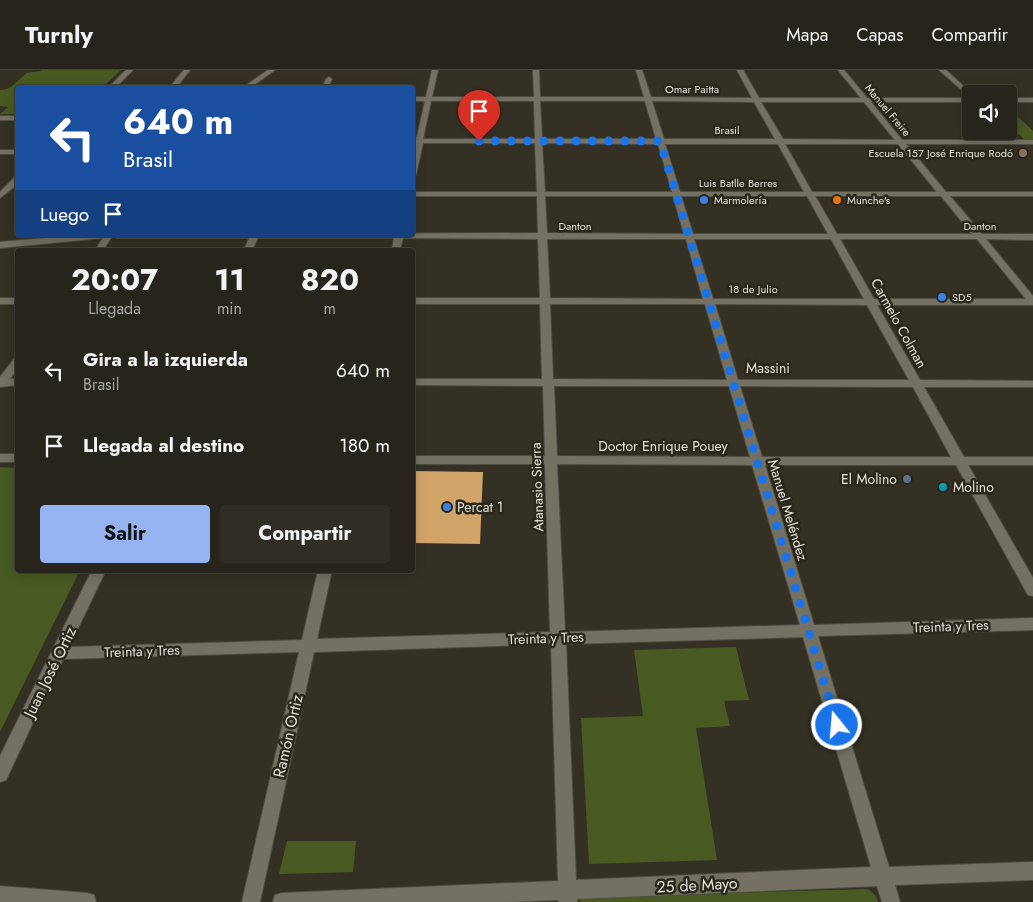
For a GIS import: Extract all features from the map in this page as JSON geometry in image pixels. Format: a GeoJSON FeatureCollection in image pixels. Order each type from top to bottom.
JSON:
{"type":"FeatureCollection","features":[{"type":"Feature","properties":{"kind":"street"},"geometry":{"type":"LineString","coordinates":[[114,85],[130,70]]}},
{"type":"Feature","properties":{"kind":"street"},"geometry":{"type":"LineString","coordinates":[[174,85],[187,70]]}},
{"type":"Feature","properties":{"kind":"street"},"geometry":{"type":"LineString","coordinates":[[250,85],[272,70]]}},
{"type":"Feature","properties":{"kind":"street"},"geometry":{"type":"LineString","coordinates":[[415,151],[420,141],[435,70]]}},
{"type":"Feature","properties":{"kind":"street","name":"Atanasio Sierra"},"geometry":{"type":"LineString","coordinates":[[536,70],[544,237],[544,301],[568,896]]}},
{"type":"Feature","properties":{"kind":"street","name":"Manuel Meléndez"},"geometry":{"type":"LineString","coordinates":[[639,70],[890,902]]}},
{"type":"Feature","properties":{"kind":"street","name":"Carmelo Colman"},"geometry":{"type":"LineString","coordinates":[[740,70],[872,301],[1033,591]]}},
{"type":"Feature","properties":{"kind":"street","name":"Manuel Freire"},"geometry":{"type":"LineString","coordinates":[[841,70],[1033,302]]}},
{"type":"Feature","properties":{"kind":"street"},"geometry":{"type":"LineString","coordinates":[[942,70],[962,89]]}},
{"type":"Feature","properties":{"kind":"street"},"geometry":{"type":"LineString","coordinates":[[326,85],[329,79]]}},
{"type":"Feature","properties":{"kind":"street","name":"Omar Paitta"},"geometry":{"type":"LineString","coordinates":[[415,99],[866,100],[962,98]]}},
{"type":"Feature","properties":{"kind":"street"},"geometry":{"type":"LineString","coordinates":[[1017,100],[1033,100]]}},
{"type":"Feature","properties":{"kind":"street"},"geometry":{"type":"LineString","coordinates":[[0,118],[15,118]]}},
{"type":"Feature","properties":{"kind":"street"},"geometry":{"type":"LineString","coordinates":[[415,138],[420,141]]}},
{"type":"Feature","properties":{"kind":"street","name":"Brasil"},"geometry":{"type":"LineString","coordinates":[[420,141],[1033,142]]}},
{"type":"Feature","properties":{"kind":"street"},"geometry":{"type":"LineString","coordinates":[[0,152],[15,152]]}},
{"type":"Feature","properties":{"kind":"street"},"geometry":{"type":"LineString","coordinates":[[1,193],[15,181]]}},
{"type":"Feature","properties":{"kind":"street"},"geometry":{"type":"LineString","coordinates":[[1,193],[15,192]]}},
{"type":"Feature","properties":{"kind":"street","name":"Luis Batlle Berres"},"geometry":{"type":"LineString","coordinates":[[415,194],[1033,194]]}},
{"type":"Feature","properties":{"kind":"street","name":"Danton"},"geometry":{"type":"LineString","coordinates":[[415,236],[1033,237]]}},
{"type":"Feature","properties":{"kind":"street"},"geometry":{"type":"LineString","coordinates":[[0,245],[87,237]]}},
{"type":"Feature","properties":{"kind":"street"},"geometry":{"type":"LineString","coordinates":[[100,248],[108,237]]}},
{"type":"Feature","properties":{"kind":"street"},"geometry":{"type":"LineString","coordinates":[[0,300],[15,300]]}},
{"type":"Feature","properties":{"kind":"street","name":"18 de Julio"},"geometry":{"type":"LineString","coordinates":[[415,301],[1033,302]]}},
{"type":"Feature","properties":{"kind":"street"},"geometry":{"type":"LineString","coordinates":[[0,383],[15,365]]}},
{"type":"Feature","properties":{"kind":"street"},"geometry":{"type":"LineString","coordinates":[[0,383],[15,382]]}},
{"type":"Feature","properties":{"kind":"street","name":"Massini"},"geometry":{"type":"LineString","coordinates":[[415,382],[1033,384]]}},
{"type":"Feature","properties":{"kind":"street"},"geometry":{"type":"LineString","coordinates":[[0,458],[15,458]]}},
{"type":"Feature","properties":{"kind":"street","name":"Doctor Enrique Pouey"},"geometry":{"type":"LineString","coordinates":[[415,460],[1033,461]]}},
{"type":"Feature","properties":{"kind":"street","name":"Juan José Ortiz"},"geometry":{"type":"LineString","coordinates":[[0,774],[98,573]]}},
{"type":"Feature","properties":{"kind":"street","name":"Ramón Ortiz"},"geometry":{"type":"LineString","coordinates":[[251,902],[324,573]]}},
{"type":"Feature","properties":{"kind":"street","name":"Treinta y Tres"},"geometry":{"type":"LineString","coordinates":[[60,653],[1033,624]]}},
{"type":"Feature","properties":{"kind":"street","name":"25 de Mayo"},"geometry":{"type":"LineString","coordinates":[[282,902],[568,896],[883,876],[1033,871]]}},
{"type":"Feature","properties":{"kind":"street"},"geometry":{"type":"LineString","coordinates":[[0,895],[87,902]]}},
{"type":"Feature","properties":{"kind":"green space"},"geometry":{"type":"Polygon","coordinates":[[[121,70],[106,84],[15,85],[15,114],[0,114],[8,107],[0,106],[0,90],[8,89],[27,73],[38,71],[121,70]]]}},
{"type":"Feature","properties":{"kind":"green space"},"geometry":{"type":"Polygon","coordinates":[[[1017,116],[1033,131],[1033,139],[1024,139],[1017,132],[1017,116]]]}},
{"type":"Feature","properties":{"kind":"green space"},"geometry":{"type":"Polygon","coordinates":[[[0,467],[15,468],[15,573],[79,573],[0,732],[0,467]]]}},
{"type":"Feature","properties":{"kind":"green space"},"geometry":{"type":"Polygon","coordinates":[[[736,647],[749,700],[724,701],[730,726],[696,728],[717,860],[589,864],[581,718],[643,716],[634,650],[736,647]]]}},
{"type":"Feature","properties":{"kind":"green space"},"geometry":{"type":"Polygon","coordinates":[[[287,841],[356,841],[353,872],[279,874],[287,841]]]}},
{"type":"Feature","properties":{"kind":"green space"},"geometry":{"type":"Polygon","coordinates":[[[868,889],[876,896],[878,902],[579,902],[583,897],[868,889]]]}},
{"type":"Feature","properties":{"kind":"building","name":"Percat 1"},"geometry":{"type":"Polygon","coordinates":[[[415,471],[483,472],[480,544],[415,543],[415,471]]]}},
{"type":"Feature","properties":{"kind":"place","name":"Escuela 157 José Enrique Rodó"},"geometry":{"type":"Point","coordinates":[1023,153]}},
{"type":"Feature","properties":{"kind":"place","name":"Marmolería"},"geometry":{"type":"Point","coordinates":[704,200]}},
{"type":"Feature","properties":{"kind":"place","name":"Munche's"},"geometry":{"type":"Point","coordinates":[837,200]}},
{"type":"Feature","properties":{"kind":"place","name":"SD5"},"geometry":{"type":"Point","coordinates":[942,297]}},
{"type":"Feature","properties":{"kind":"place","name":"El Molino"},"geometry":{"type":"Point","coordinates":[907,479]}},
{"type":"Feature","properties":{"kind":"place","name":"Molino"},"geometry":{"type":"Point","coordinates":[943,487]}},
{"type":"Feature","properties":{"kind":"place","name":"Percat 1"},"geometry":{"type":"Point","coordinates":[447,507]}},
{"type":"Feature","properties":{"kind":"route"},"geometry":{"type":"LineString","coordinates":[[479,141],[660,141],[837,725]]}}]}
